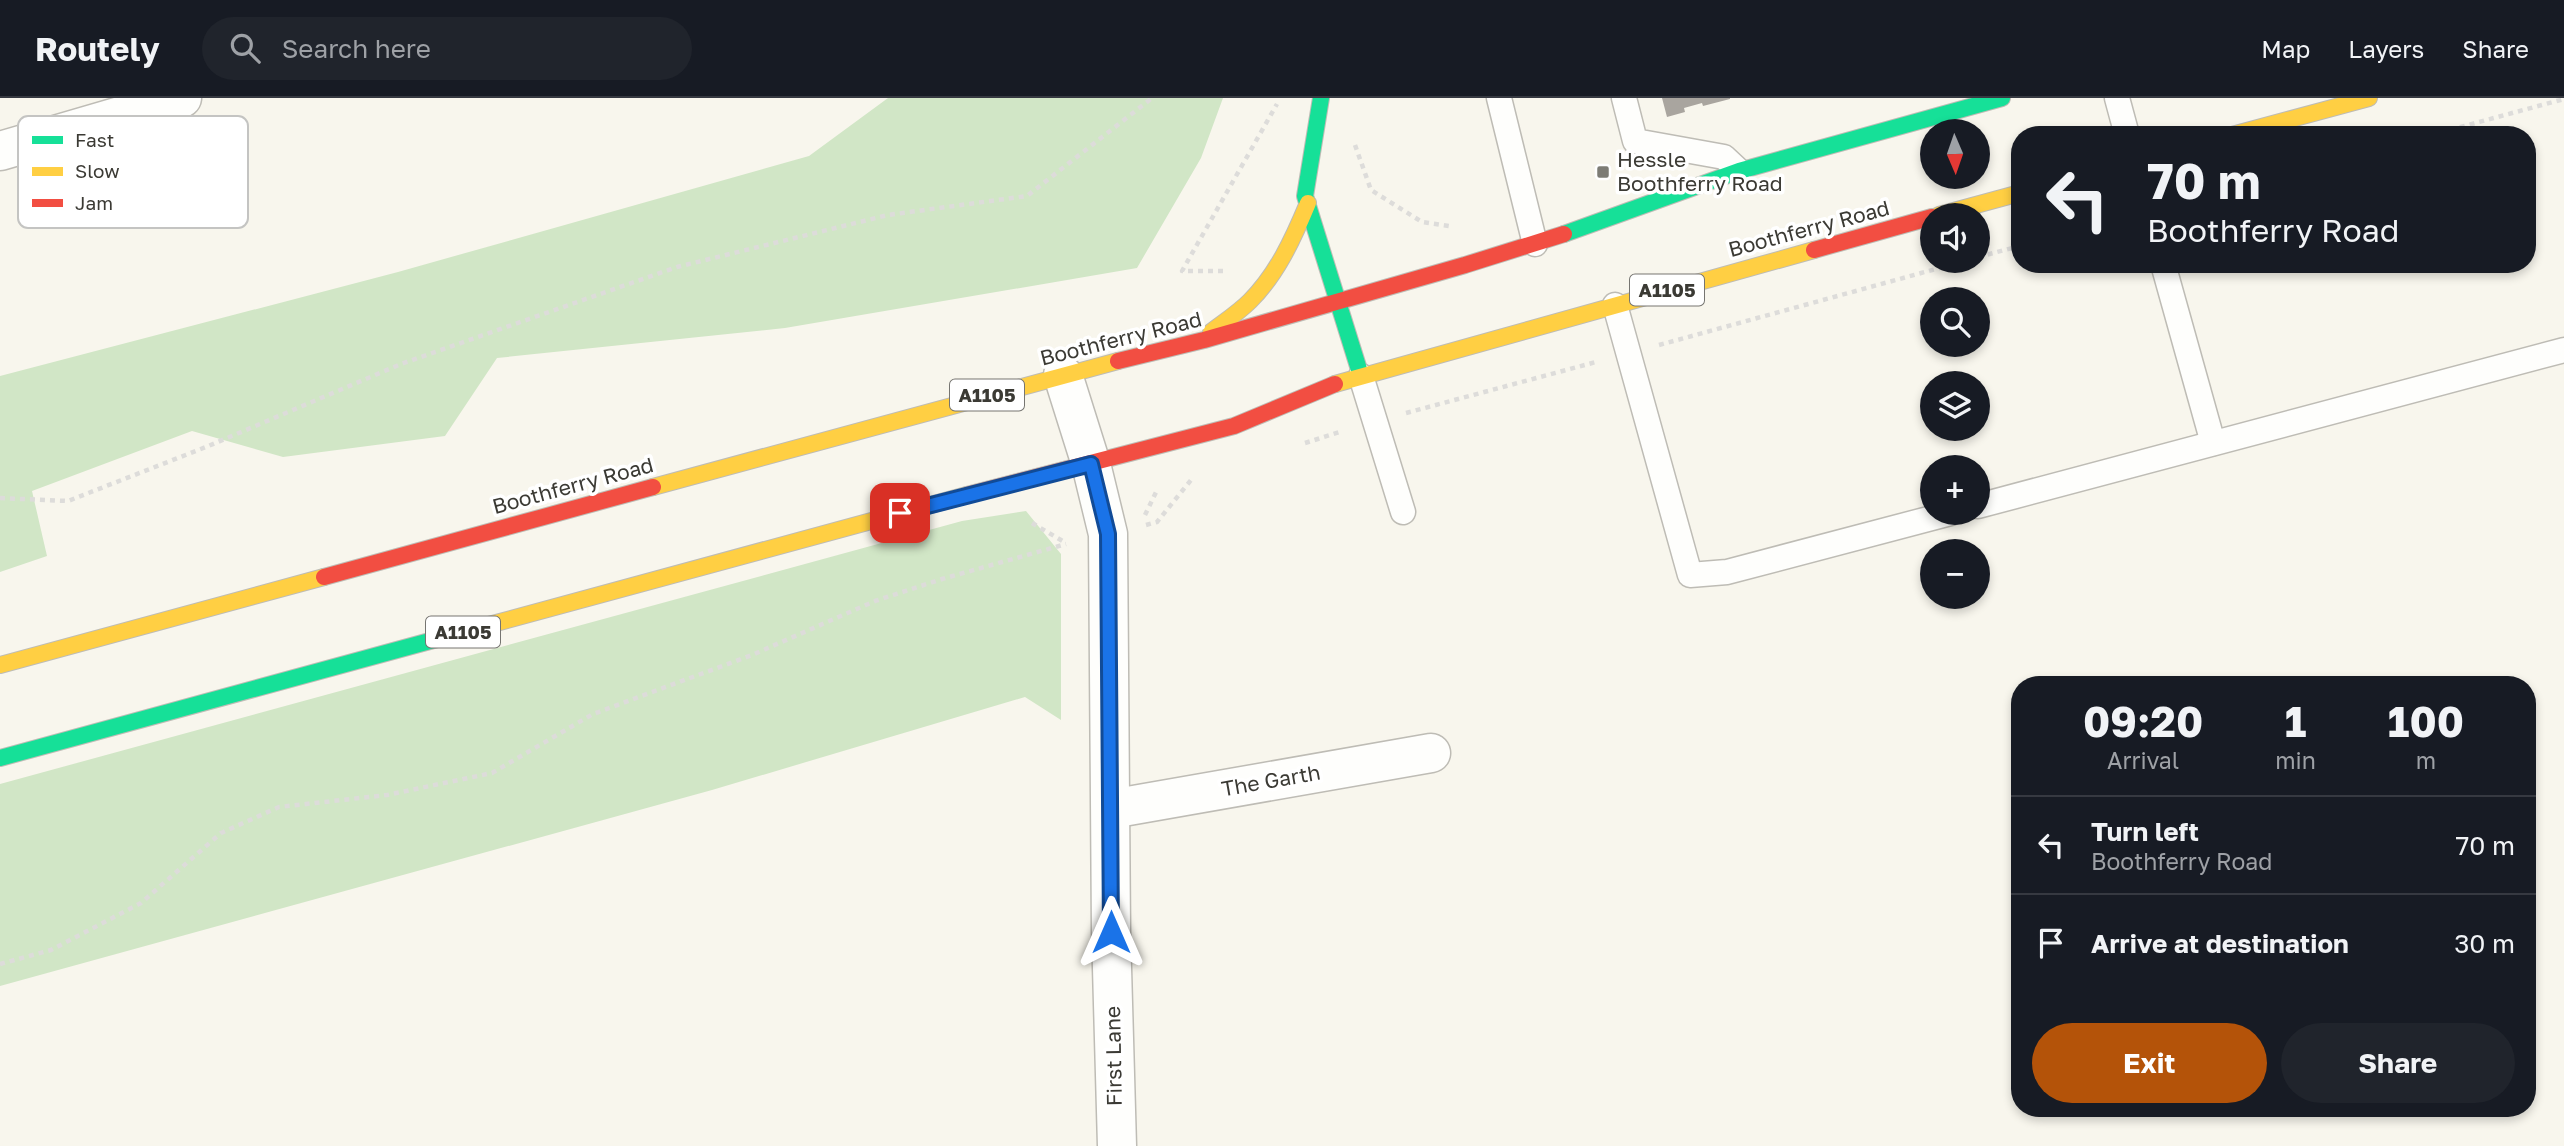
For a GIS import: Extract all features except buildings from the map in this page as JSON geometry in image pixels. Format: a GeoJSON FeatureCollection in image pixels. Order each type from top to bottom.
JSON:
{"type":"FeatureCollection","features":[{"type":"Feature","properties":{"kind":"main road"},"geometry":{"type":"LineString","coordinates":[[1321,98],[1305,196],[1361,376]]}},
{"type":"Feature","properties":{"kind":"main road","name":"Boothferry Road"},"geometry":{"type":"LineString","coordinates":[[0,665],[1063,375],[1198,342],[1535,244],[1739,171],[2002,98]]}},
{"type":"Feature","properties":{"kind":"main road"},"geometry":{"type":"LineString","coordinates":[[2265,126],[2369,98]]}},
{"type":"Feature","properties":{"kind":"main road"},"geometry":{"type":"LineString","coordinates":[[1983,203],[2011,195]]}},
{"type":"Feature","properties":{"kind":"main road"},"geometry":{"type":"LineString","coordinates":[[1198,342],[1248,303],[1273,275],[1290,246],[1308,203]]}},
{"type":"Feature","properties":{"kind":"main road","name":"Boothferry Road"},"geometry":{"type":"LineString","coordinates":[[0,758],[913,510],[1234,426],[1316,390],[1361,376],[1920,220]]}},
{"type":"Feature","properties":{"kind":"street"},"geometry":{"type":"LineString","coordinates":[[120,116],[182,98]]}},
{"type":"Feature","properties":{"kind":"street"},"geometry":{"type":"LineString","coordinates":[[0,151],[18,146]]}},
{"type":"Feature","properties":{"kind":"street","name":"First Lane"},"geometry":{"type":"LineString","coordinates":[[1063,375],[1091,464],[1124,530],[1111,808],[1116,1146]]}},
{"type":"Feature","properties":{"kind":"street","name":"The Garth"},"geometry":{"type":"LineString","coordinates":[[1111,808],[1431,753]]}},
{"type":"Feature","properties":{"kind":"lane"},"geometry":{"type":"LineString","coordinates":[[1499,98],[1535,244]]}},
{"type":"Feature","properties":{"kind":"lane"},"geometry":{"type":"LineString","coordinates":[[1624,98],[1635,141],[1724,157],[1739,171]]}},
{"type":"Feature","properties":{"kind":"lane"},"geometry":{"type":"LineString","coordinates":[[2117,98],[2125,126]]}},
{"type":"Feature","properties":{"kind":"lane"},"geometry":{"type":"LineString","coordinates":[[2166,273],[2213,443]]}},
{"type":"Feature","properties":{"kind":"lane"},"geometry":{"type":"LineString","coordinates":[[1615,305],[1690,575],[1727,572],[1920,521]]}},
{"type":"Feature","properties":{"kind":"lane"},"geometry":{"type":"LineString","coordinates":[[1990,503],[2564,350]]}},
{"type":"Feature","properties":{"kind":"lane"},"geometry":{"type":"LineString","coordinates":[[1361,376],[1403,512]]}},
{"type":"Feature","properties":{"kind":"path"},"geometry":{"type":"LineString","coordinates":[[0,498],[68,501],[206,447],[401,365],[677,267],[888,215],[1027,196],[1152,98]]}},
{"type":"Feature","properties":{"kind":"path"},"geometry":{"type":"LineString","coordinates":[[1233,271],[1182,271],[1280,98]]}},
{"type":"Feature","properties":{"kind":"path"},"geometry":{"type":"LineString","coordinates":[[2464,126],[2564,99]]}},
{"type":"Feature","properties":{"kind":"path"},"geometry":{"type":"LineString","coordinates":[[1354,141],[1371,190],[1422,222],[1458,228]]}},
{"type":"Feature","properties":{"kind":"path"},"geometry":{"type":"LineString","coordinates":[[1990,254],[2011,248]]}},
{"type":"Feature","properties":{"kind":"path"},"geometry":{"type":"LineString","coordinates":[[1302,437],[1629,353],[1921,273]]}},
{"type":"Feature","properties":{"kind":"path"},"geometry":{"type":"LineString","coordinates":[[1298,445],[1374,417]]}},
{"type":"Feature","properties":{"kind":"path"},"geometry":{"type":"LineString","coordinates":[[0,964],[51,950],[141,903],[220,833],[279,807],[387,795],[492,773],[593,714],[752,654],[876,601],[954,575],[1157,522],[1194,474],[1183,478]]}},
{"type":"Feature","properties":{"kind":"path"},"geometry":{"type":"LineString","coordinates":[[1124,530],[1159,486]]}},
{"type":"Feature","properties":{"kind":"green space"},"geometry":{"type":"Polygon","coordinates":[[[888,98],[1223,98],[1201,158],[1137,268],[785,328],[497,358],[445,436],[283,457],[192,431],[32,491],[47,556],[0,572],[0,376],[398,272],[809,156],[888,98]]]}},
{"type":"Feature","properties":{"kind":"green space"},"geometry":{"type":"Polygon","coordinates":[[[1026,511],[1061,554],[1061,720],[1025,697],[712,790],[0,986],[0,784],[962,521],[1026,511]]]}},
{"type":"Feature","properties":{"kind":"traffic: fast"},"geometry":{"type":"LineString","coordinates":[[1321,98],[1305,196],[1361,376]]}},
{"type":"Feature","properties":{"kind":"traffic: fast"},"geometry":{"type":"LineString","coordinates":[[1564,234],[1739,171],[2002,98]]}},
{"type":"Feature","properties":{"kind":"traffic: fast"},"geometry":{"type":"LineString","coordinates":[[0,758],[485,626]]}},
{"type":"Feature","properties":{"kind":"traffic: slow"},"geometry":{"type":"LineString","coordinates":[[2265,126],[2369,98]]}},
{"type":"Feature","properties":{"kind":"traffic: slow"},"geometry":{"type":"LineString","coordinates":[[1983,203],[2011,195]]}},
{"type":"Feature","properties":{"kind":"traffic: slow"},"geometry":{"type":"LineString","coordinates":[[1211,332],[1260,291],[1290,243],[1308,203]]}},
{"type":"Feature","properties":{"kind":"traffic: slow"},"geometry":{"type":"LineString","coordinates":[[1335,384],[1814,250]]}},
{"type":"Feature","properties":{"kind":"traffic: slow"},"geometry":{"type":"LineString","coordinates":[[653,487],[1118,361]]}},
{"type":"Feature","properties":{"kind":"traffic: slow"},"geometry":{"type":"LineString","coordinates":[[485,626],[967,495]]}},
{"type":"Feature","properties":{"kind":"traffic: slow"},"geometry":{"type":"LineString","coordinates":[[0,665],[324,577]]}},
{"type":"Feature","properties":{"kind":"traffic: jam"},"geometry":{"type":"LineString","coordinates":[[1814,250],[1920,220]]}},
{"type":"Feature","properties":{"kind":"traffic: jam"},"geometry":{"type":"LineString","coordinates":[[1118,361],[1204,340],[1564,234]]}},
{"type":"Feature","properties":{"kind":"traffic: jam"},"geometry":{"type":"LineString","coordinates":[[967,495],[1234,426],[1335,384]]}},
{"type":"Feature","properties":{"kind":"traffic: jam"},"geometry":{"type":"LineString","coordinates":[[324,577],[653,487]]}},
{"type":"Feature","properties":{"kind":"place","name":"Hessle Boothferry Road"},"geometry":{"type":"Point","coordinates":[1603,172]}},
{"type":"Feature","properties":{"kind":"route"},"geometry":{"type":"LineString","coordinates":[[900,513],[1091,464],[1108,534],[1111,932]]}}]}
